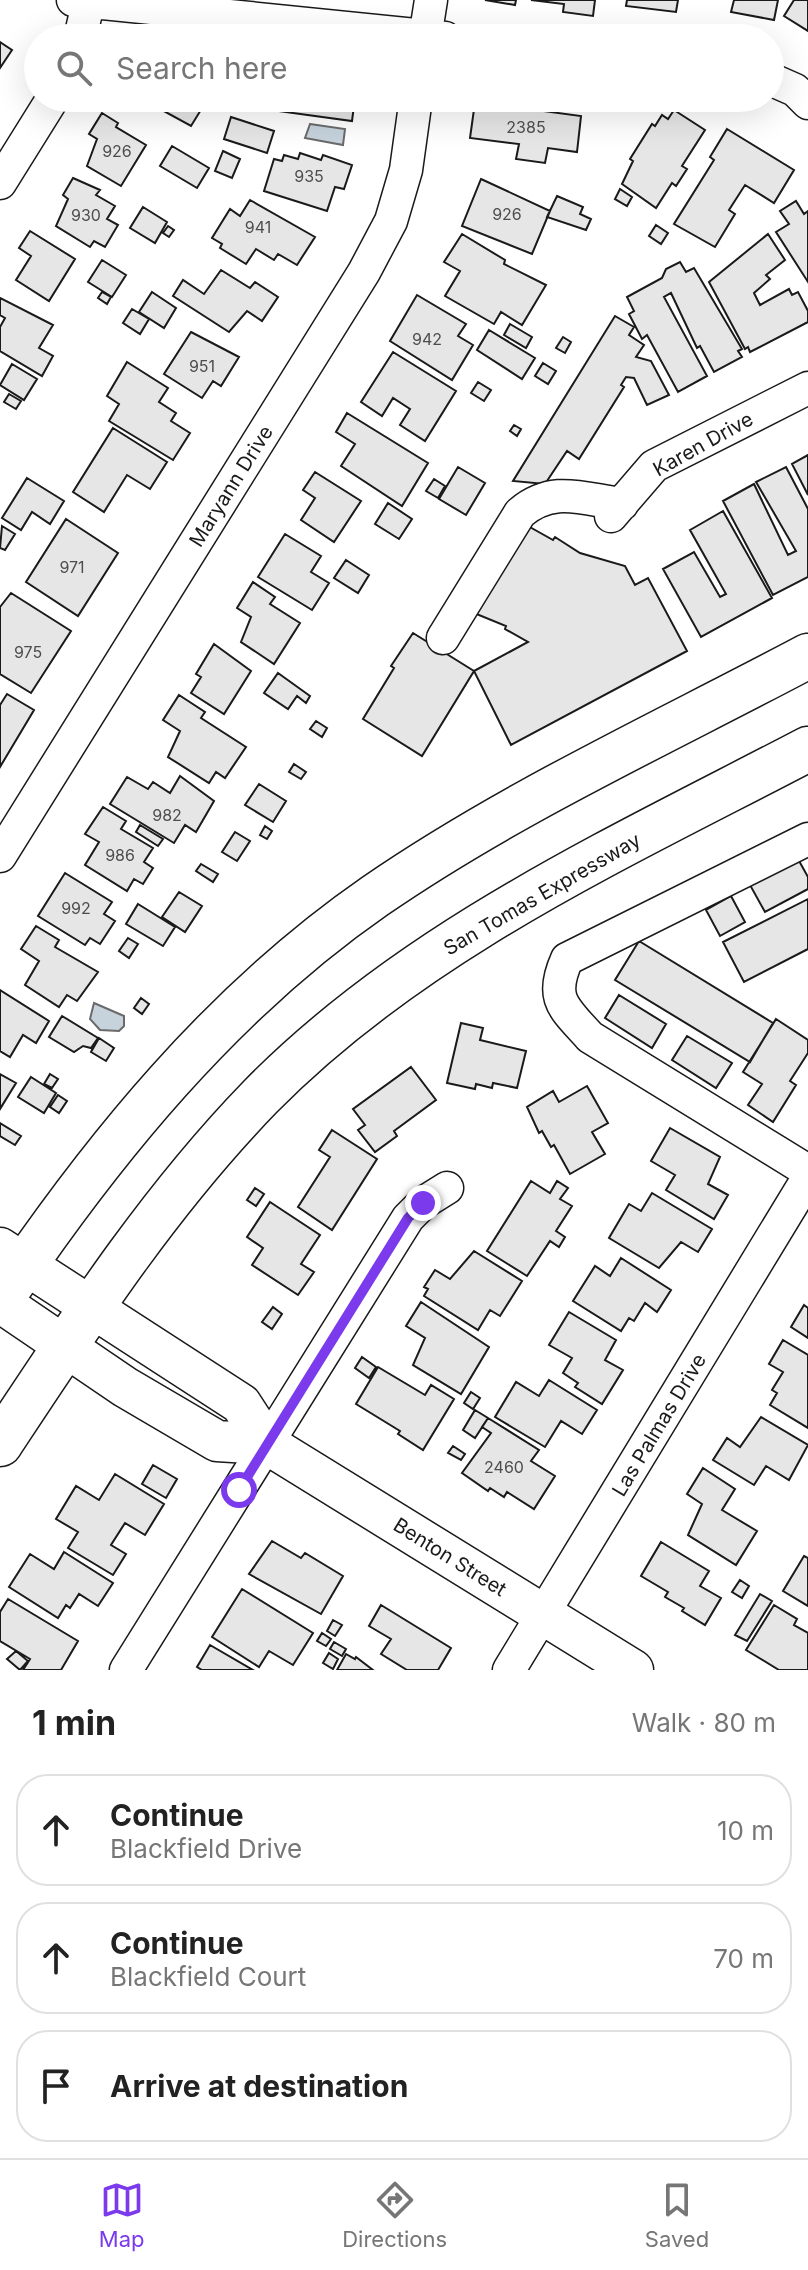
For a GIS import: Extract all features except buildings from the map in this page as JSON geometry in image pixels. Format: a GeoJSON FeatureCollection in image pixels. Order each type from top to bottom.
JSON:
{"type":"FeatureCollection","features":[{"type":"Feature","properties":{"kind":"highway"},"geometry":{"type":"LineString","coordinates":[[0,1302],[12,1256],[209,1037],[277,973],[374,897],[478,830],[808,656]]}},
{"type":"Feature","properties":{"kind":"highway","name":"San Tomas Expressway"},"geometry":{"type":"LineString","coordinates":[[0,1444],[90,1307],[168,1200],[261,1096],[396,982],[471,930],[581,867],[808,749]]}},
{"type":"Feature","properties":{"kind":"main road","name":"Benton Street"},"geometry":{"type":"LineString","coordinates":[[12,1256],[241,1404],[267,1444],[633,1670]]}},
{"type":"Feature","properties":{"kind":"main road","name":"Benton Street"},"geometry":{"type":"LineString","coordinates":[[0,1302],[64,1346],[217,1441],[267,1444]]}},
{"type":"Feature","properties":{"kind":"street"},"geometry":{"type":"LineString","coordinates":[[431,0],[432,24]]}},
{"type":"Feature","properties":{"kind":"street"},"geometry":{"type":"LineString","coordinates":[[80,24],[81,2],[302,24]]}},
{"type":"Feature","properties":{"kind":"street"},"geometry":{"type":"LineString","coordinates":[[784,85],[795,90],[808,103]]}},
{"type":"Feature","properties":{"kind":"street"},"geometry":{"type":"LineString","coordinates":[[0,183],[44,112]]}},
{"type":"Feature","properties":{"kind":"street","name":"Maryann Drive"},"geometry":{"type":"LineString","coordinates":[[0,856],[364,272],[391,221],[406,170],[414,112]]}},
{"type":"Feature","properties":{"kind":"street","name":"Karen Drive"},"geometry":{"type":"LineString","coordinates":[[443,638],[520,513],[536,499],[552,494],[617,510],[654,466],[808,388]]}},
{"type":"Feature","properties":{"kind":"street"},"geometry":{"type":"LineString","coordinates":[[808,839],[567,959],[558,986],[563,1006],[590,1037],[808,1171]]}},
{"type":"Feature","properties":{"kind":"street","name":"Las Palmas Drive"},"geometry":{"type":"LineString","coordinates":[[509,1670],[808,1178]]}},
{"type":"Feature","properties":{"kind":"street"},"geometry":{"type":"LineString","coordinates":[[126,1670],[408,1218],[423,1203],[447,1188]]}},
{"type":"Feature","properties":{"kind":"shaded area"},"geometry":{"type":"Polygon","coordinates":[[[310,124],[345,129],[343,145],[305,138],[310,124]]]}},
{"type":"Feature","properties":{"kind":"shaded area"},"geometry":{"type":"Polygon","coordinates":[[[94,1003],[124,1016],[124,1026],[119,1031],[100,1030],[90,1019],[94,1003]]]}},
{"type":"Feature","properties":{"kind":"route"},"geometry":{"type":"LineString","coordinates":[[239,1490],[408,1218],[423,1203]]}}]}
